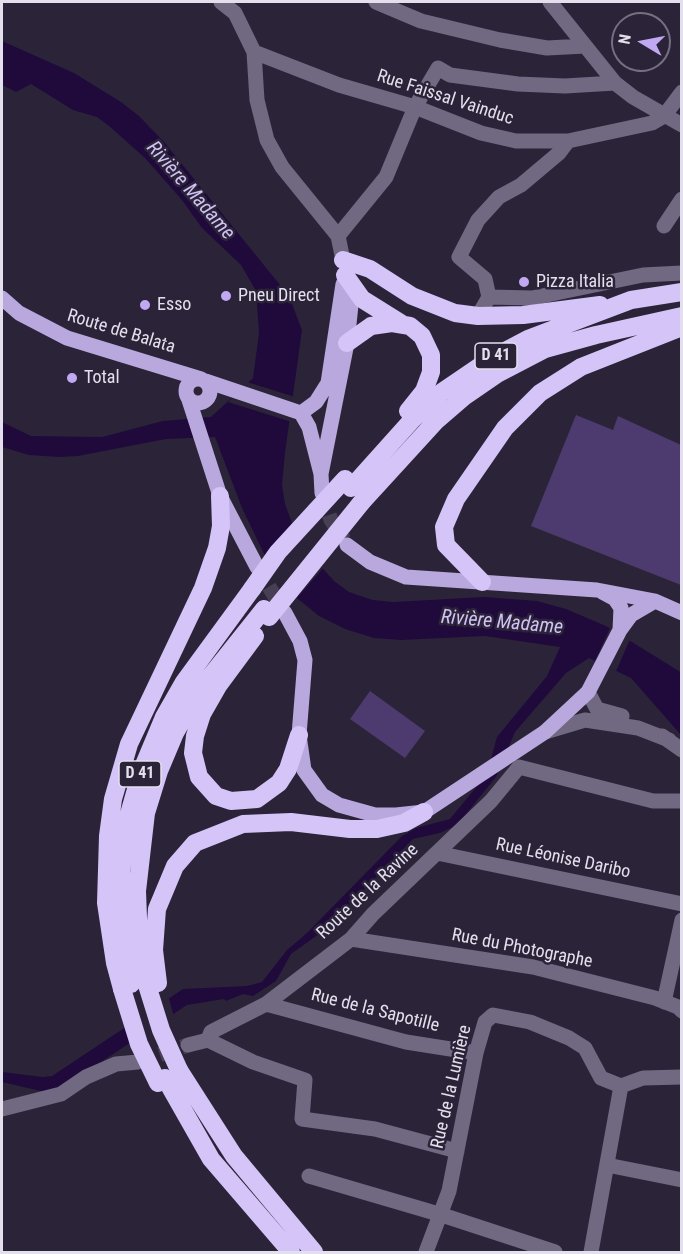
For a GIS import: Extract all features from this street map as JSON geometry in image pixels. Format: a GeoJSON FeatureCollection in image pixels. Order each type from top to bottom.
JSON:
{"type":"FeatureCollection","features":[{"type":"Feature","properties":{"kind":"highway"},"geometry":{"type":"LineString","coordinates":[[344,267],[370,268],[432,306],[478,316],[523,315],[631,300]]}},
{"type":"Feature","properties":{"kind":"highway"},"geometry":{"type":"LineString","coordinates":[[299,735],[288,769],[279,783],[257,799],[231,801],[216,796],[199,777],[194,753],[195,736],[202,714],[218,686],[273,613],[353,490],[428,383],[432,365],[429,346],[415,329],[362,299],[344,267]]}},
{"type":"Feature","properties":{"kind":"highway","name":"D 41"},"geometry":{"type":"LineString","coordinates":[[353,490],[412,420],[442,392],[472,370],[528,339],[631,300],[681,292]]}},
{"type":"Feature","properties":{"kind":"highway","name":"D 41"},"geometry":{"type":"LineString","coordinates":[[140,986],[122,931],[121,871],[129,814],[141,772],[164,717],[184,682],[252,590],[353,490],[465,396],[497,374],[545,350],[596,335],[681,316]]}},
{"type":"Feature","properties":{"kind":"highway"},"geometry":{"type":"LineString","coordinates":[[347,343],[371,326],[403,324]]}},
{"type":"Feature","properties":{"kind":"highway"},"geometry":{"type":"LineString","coordinates":[[482,582],[446,545],[444,527],[456,499],[505,428],[540,393],[581,367],[681,327]]}},
{"type":"Feature","properties":{"kind":"highway"},"geometry":{"type":"LineString","coordinates":[[172,1074],[164,1009],[114,963],[106,903],[108,836],[113,799],[129,744],[203,588],[213,558],[220,526],[220,496]]}},
{"type":"Feature","properties":{"kind":"highway","name":"D 41"},"geometry":{"type":"LineString","coordinates":[[273,613],[201,687],[175,733],[159,771],[146,813],[137,891],[140,986],[148,1041],[214,1126],[234,1156],[314,1252]]}},
{"type":"Feature","properties":{"kind":"highway"},"geometry":{"type":"LineString","coordinates":[[140,986],[154,950],[157,909],[175,866],[195,843],[243,824],[291,822],[350,829],[377,829],[404,824],[424,812]]}},
{"type":"Feature","properties":{"kind":"highway","name":"D 41"},"geometry":{"type":"LineString","coordinates":[[172,1074],[211,1160],[291,1252]]}},
{"type":"Feature","properties":{"kind":"main road"},"geometry":{"type":"LineString","coordinates":[[321,474],[347,343],[351,305],[344,267]]}},
{"type":"Feature","properties":{"kind":"main road"},"geometry":{"type":"LineString","coordinates":[[322,493],[321,474],[309,427],[298,412],[315,402],[328,383],[344,267]]}},
{"type":"Feature","properties":{"kind":"main road","name":"Route de Balata"},"geometry":{"type":"LineString","coordinates":[[2,298],[19,313],[51,332],[298,412]]}},
{"type":"Feature","properties":{"kind":"main road"},"geometry":{"type":"LineString","coordinates":[[145,361],[172,377],[187,396],[196,404],[207,400],[210,388],[204,380],[190,381],[187,396],[220,496],[257,567]]}},
{"type":"Feature","properties":{"kind":"main road"},"geometry":{"type":"LineString","coordinates":[[347,545],[370,562],[406,577],[597,590],[655,601],[681,613]]}},
{"type":"Feature","properties":{"kind":"main road"},"geometry":{"type":"LineString","coordinates":[[597,590],[615,599],[621,608],[620,630]]}},
{"type":"Feature","properties":{"kind":"main road"},"geometry":{"type":"LineString","coordinates":[[273,613],[300,640],[305,660],[299,735],[303,770],[322,795],[339,805],[375,815],[424,812],[541,734],[588,692],[604,665],[620,630],[631,615],[655,601]]}},
{"type":"Feature","properties":{"kind":"street"},"geometry":{"type":"LineString","coordinates":[[221,2],[235,13],[254,52],[257,100],[267,140],[282,167],[338,236],[344,267]]}},
{"type":"Feature","properties":{"kind":"street"},"geometry":{"type":"LineString","coordinates":[[376,2],[421,21],[500,40],[547,48],[585,46]]}},
{"type":"Feature","properties":{"kind":"street"},"geometry":{"type":"LineString","coordinates":[[550,2],[615,83],[681,125]]}},
{"type":"Feature","properties":{"kind":"street","name":"Rue Faissal Vainduc"},"geometry":{"type":"LineString","coordinates":[[254,52],[339,85],[415,107],[481,133],[516,141],[568,141],[652,123],[664,116]]}},
{"type":"Feature","properties":{"kind":"street"},"geometry":{"type":"LineString","coordinates":[[338,236],[386,177],[415,107],[438,68],[450,75],[518,84],[615,83]]}},
{"type":"Feature","properties":{"kind":"street"},"geometry":{"type":"LineString","coordinates":[[664,116],[681,92]]}},
{"type":"Feature","properties":{"kind":"street"},"geometry":{"type":"LineString","coordinates":[[478,316],[489,297],[485,279],[459,257],[478,220],[499,197],[521,185],[559,153],[568,141]]}},
{"type":"Feature","properties":{"kind":"street"},"geometry":{"type":"LineString","coordinates":[[664,226],[681,199]]}},
{"type":"Feature","properties":{"kind":"street"},"geometry":{"type":"LineString","coordinates":[[489,297],[532,298],[643,275],[681,273]]}},
{"type":"Feature","properties":{"kind":"street"},"geometry":{"type":"LineString","coordinates":[[588,692],[597,709],[638,722],[669,740],[681,750]]}},
{"type":"Feature","properties":{"kind":"street"},"geometry":{"type":"LineString","coordinates":[[541,734],[585,720],[638,728],[669,740]]}},
{"type":"Feature","properties":{"kind":"street","name":"Route de la Ravine"},"geometry":{"type":"LineString","coordinates":[[188,1045],[208,1040],[211,1032],[266,1004],[351,939],[478,813],[519,767],[653,801],[681,801]]}},
{"type":"Feature","properties":{"kind":"street","name":"Rue Léonise Daribo"},"geometry":{"type":"LineString","coordinates":[[437,853],[681,904]]}},
{"type":"Feature","properties":{"kind":"street"},"geometry":{"type":"LineString","coordinates":[[664,1002],[681,920]]}},
{"type":"Feature","properties":{"kind":"street","name":"Rue du Photographe"},"geometry":{"type":"LineString","coordinates":[[351,939],[533,967],[664,1002],[681,1011]]}},
{"type":"Feature","properties":{"kind":"street","name":"Rue de la Sapotille"},"geometry":{"type":"LineString","coordinates":[[266,1004],[406,1042],[476,1053]]}},
{"type":"Feature","properties":{"kind":"street","name":"Rue de la Lumière"},"geometry":{"type":"LineString","coordinates":[[426,1252],[442,1215],[476,1053],[485,1022],[493,1015],[530,1022],[585,1048],[601,1078],[621,1086]]}},
{"type":"Feature","properties":{"kind":"street"},"geometry":{"type":"LineString","coordinates":[[208,1040],[253,1062],[305,1080],[302,1119],[375,1129],[457,1151]]}},
{"type":"Feature","properties":{"kind":"street"},"geometry":{"type":"LineString","coordinates":[[2,1109],[61,1094],[86,1077],[116,1064],[138,1062]]}},
{"type":"Feature","properties":{"kind":"street"},"geometry":{"type":"LineString","coordinates":[[591,1252],[621,1086],[643,1078],[681,1077]]}},
{"type":"Feature","properties":{"kind":"street"},"geometry":{"type":"LineString","coordinates":[[607,1165],[681,1180]]}},
{"type":"Feature","properties":{"kind":"street"},"geometry":{"type":"LineString","coordinates":[[309,1176],[442,1215],[555,1252]]}},
{"type":"Feature","properties":{"kind":"shaded area"},"geometry":{"type":"Polygon","coordinates":[[[576,415],[613,430],[618,416],[681,445],[681,585],[531,526],[576,415]]]}},
{"type":"Feature","properties":{"kind":"shaded area"},"geometry":{"type":"Polygon","coordinates":[[[370,691],[425,731],[405,758],[350,719],[370,691]]]}},
{"type":"Feature","properties":{"kind":"water","name":"Rivière Madame"},"geometry":{"type":"Polygon","coordinates":[[[2,41],[74,73],[139,116],[164,142],[289,296],[302,330],[285,453],[282,485],[285,504],[299,542],[334,581],[349,592],[373,600],[393,602],[484,597],[537,601],[566,609],[606,626],[682,673],[681,735],[631,678],[589,658],[566,673],[515,732],[496,777],[457,825],[440,833],[413,839],[326,929],[291,954],[276,981],[253,996],[243,994],[226,1001],[224,999],[187,1005],[62,1088],[45,1092],[2,1082],[2,1072],[52,1076],[183,989],[247,986],[262,982],[287,950],[307,933],[402,836],[416,828],[450,819],[487,774],[497,737],[547,676],[560,647],[485,636],[401,640],[374,638],[345,629],[319,616],[293,595],[267,560],[242,508],[215,437],[166,439],[78,456],[59,457],[29,455],[2,447],[2,422],[31,436],[102,437],[163,421],[211,417],[253,378],[259,333],[256,291],[241,265],[202,228],[182,200],[145,158],[109,126],[97,117],[73,110],[31,84],[16,92],[2,85],[2,41]]]}},
{"type":"Feature","properties":{"kind":"pier"},"geometry":{"type":"Polygon","coordinates":[[[247,382],[298,398],[292,422],[228,402],[247,382]]]}},
{"type":"Feature","properties":{"kind":"pier"},"geometry":{"type":"Polygon","coordinates":[[[295,525],[302,540],[324,567],[295,600],[264,561],[295,525]]]}},
{"type":"Feature","properties":{"kind":"pier"},"geometry":{"type":"Polygon","coordinates":[[[611,626],[631,637],[616,671],[595,661],[611,626]]]}},
{"type":"Feature","properties":{"kind":"pier"},"geometry":{"type":"Polygon","coordinates":[[[168,995],[174,1017],[133,1044],[125,1024],[168,995]]]}},
{"type":"Feature","properties":{"kind":"tunnel"},"geometry":{"type":"LineString","coordinates":[[322,493],[331,520],[344,540]]}},
{"type":"Feature","properties":{"kind":"tunnel"},"geometry":{"type":"LineString","coordinates":[[257,567],[285,613]]}},
{"type":"Feature","properties":{"kind":"tunnel"},"geometry":{"type":"LineString","coordinates":[[138,1062],[188,1045]]}},
{"type":"Feature","properties":{"kind":"place","name":"Pizza Italia"},"geometry":{"type":"Point","coordinates":[524,282]}},
{"type":"Feature","properties":{"kind":"place","name":"Pneu Direct"},"geometry":{"type":"Point","coordinates":[226,296]}},
{"type":"Feature","properties":{"kind":"place","name":"Esso"},"geometry":{"type":"Point","coordinates":[145,305]}},
{"type":"Feature","properties":{"kind":"place","name":"Total"},"geometry":{"type":"Point","coordinates":[72,378]}}]}
